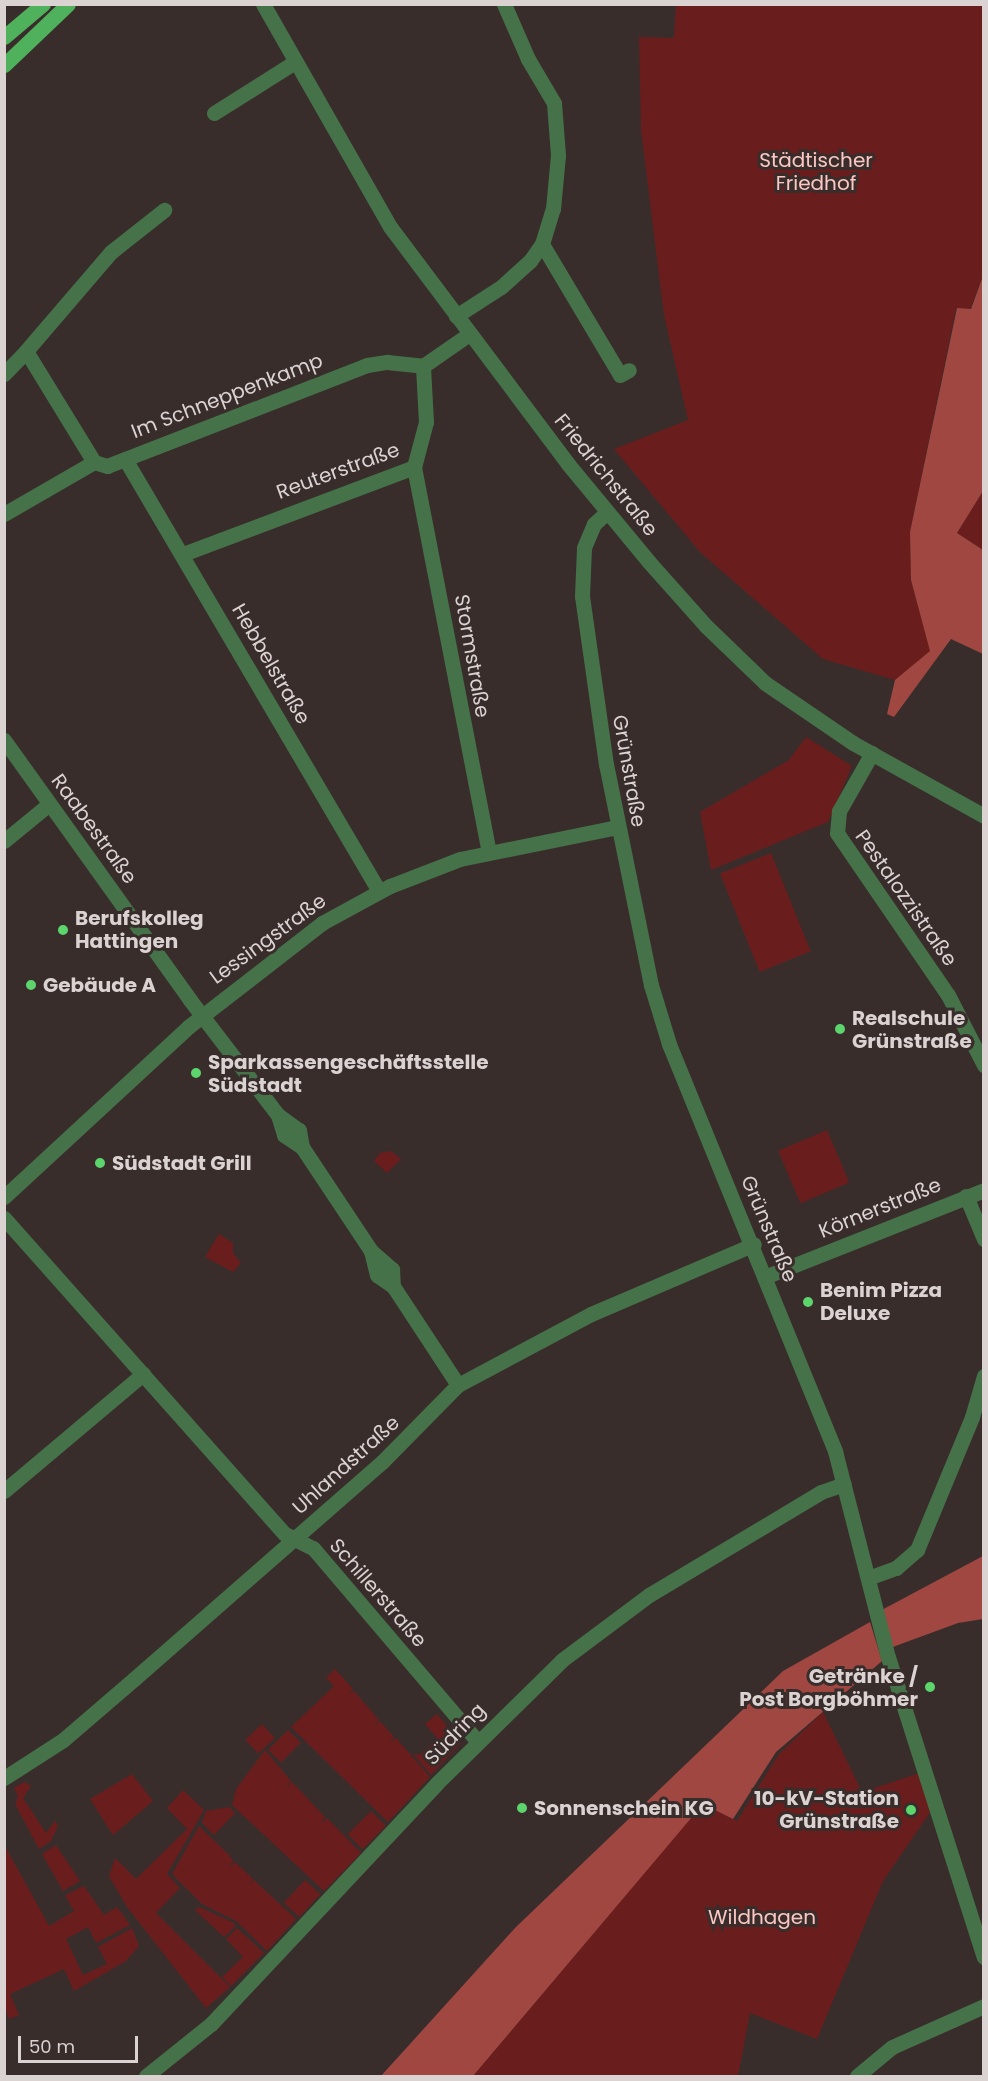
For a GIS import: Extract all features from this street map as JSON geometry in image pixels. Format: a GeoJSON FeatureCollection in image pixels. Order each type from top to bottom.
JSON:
{"type":"FeatureCollection","features":[{"type":"Feature","properties":{"kind":"main road"},"geometry":{"type":"LineString","coordinates":[[4,37],[43,4]]}},
{"type":"Feature","properties":{"kind":"main road"},"geometry":{"type":"LineString","coordinates":[[4,65],[68,4]]}},
{"type":"Feature","properties":{"kind":"street","name":"Friedrichstraße"},"geometry":{"type":"LineString","coordinates":[[263,4],[293,63],[378,207],[469,334],[607,512],[706,626],[765,683],[872,753],[984,816]]}},
{"type":"Feature","properties":{"kind":"street"},"geometry":{"type":"LineString","coordinates":[[456,316],[518,274],[542,244],[554,198],[558,155],[554,103],[528,59],[504,4]]}},
{"type":"Feature","properties":{"kind":"street"},"geometry":{"type":"LineString","coordinates":[[214,113],[293,63]]}},
{"type":"Feature","properties":{"kind":"street"},"geometry":{"type":"LineString","coordinates":[[4,374],[111,252],[164,210]]}},
{"type":"Feature","properties":{"kind":"street"},"geometry":{"type":"LineString","coordinates":[[542,244],[620,375],[629,370]]}},
{"type":"Feature","properties":{"kind":"street"},"geometry":{"type":"LineString","coordinates":[[423,366],[469,334]]}},
{"type":"Feature","properties":{"kind":"street"},"geometry":{"type":"LineString","coordinates":[[26,351],[33,356],[94,462]]}},
{"type":"Feature","properties":{"kind":"street","name":"Im Schneppenkamp"},"geometry":{"type":"LineString","coordinates":[[4,514],[94,462],[107,466],[347,371],[387,362],[423,366]]}},
{"type":"Feature","properties":{"kind":"street","name":"Reuterstraße"},"geometry":{"type":"LineString","coordinates":[[183,554],[414,467],[426,422],[423,366]]}},
{"type":"Feature","properties":{"kind":"street","name":"Hebbelstraße"},"geometry":{"type":"LineString","coordinates":[[126,459],[379,891]]}},
{"type":"Feature","properties":{"kind":"street","name":"Stormstraße"},"geometry":{"type":"LineString","coordinates":[[414,467],[489,852]]}},
{"type":"Feature","properties":{"kind":"street","name":"Grünstraße"},"geometry":{"type":"LineString","coordinates":[[607,512],[594,524],[584,548],[581,580],[617,827],[659,1014],[767,1276],[831,1439],[888,1657],[984,1957]]}},
{"type":"Feature","properties":{"kind":"street","name":"Raabestraße"},"geometry":{"type":"LineString","coordinates":[[4,740],[278,1115],[284,1135],[302,1147],[371,1251],[377,1275],[393,1286],[458,1385]]}},
{"type":"Feature","properties":{"kind":"street","name":"Pestalozzistraße"},"geometry":{"type":"LineString","coordinates":[[872,753],[839,811],[837,833],[948,995],[984,1065]]}},
{"type":"Feature","properties":{"kind":"street"},"geometry":{"type":"LineString","coordinates":[[4,841],[49,804]]}},
{"type":"Feature","properties":{"kind":"street","name":"Lessingstraße"},"geometry":{"type":"LineString","coordinates":[[4,1197],[204,1014],[306,934],[379,891],[489,852],[617,827]]}},
{"type":"Feature","properties":{"kind":"street"},"geometry":{"type":"LineString","coordinates":[[966,1196],[984,1190]]}},
{"type":"Feature","properties":{"kind":"street","name":"Körnerstraße"},"geometry":{"type":"LineString","coordinates":[[767,1276],[966,1196],[984,1239]]}},
{"type":"Feature","properties":{"kind":"street","name":"Schillerstraße"},"geometry":{"type":"LineString","coordinates":[[4,1218],[285,1534],[313,1548],[477,1741]]}},
{"type":"Feature","properties":{"kind":"street","name":"Uhlandstraße"},"geometry":{"type":"LineString","coordinates":[[4,1778],[63,1740],[296,1539],[409,1437],[458,1385],[591,1314],[754,1244]]}},
{"type":"Feature","properties":{"kind":"street"},"geometry":{"type":"LineString","coordinates":[[4,1491],[143,1374]]}},
{"type":"Feature","properties":{"kind":"street"},"geometry":{"type":"LineString","coordinates":[[868,1578],[896,1568],[917,1550],[972,1417],[984,1376]]}},
{"type":"Feature","properties":{"kind":"street","name":"Südring"},"geometry":{"type":"LineString","coordinates":[[146,2076],[211,2024],[477,1741],[562,1660],[625,1611],[821,1492],[844,1484]]}},
{"type":"Feature","properties":{"kind":"street"},"geometry":{"type":"LineString","coordinates":[[857,2076],[892,2047],[984,2006]]}},
{"type":"Feature","properties":{"kind":"green space","name":"Städtischer Friedhof"},"geometry":{"type":"Polygon","coordinates":[[[676,5],[983,5],[983,276],[970,309],[956,308],[910,532],[911,580],[931,651],[895,680],[823,659],[700,552],[614,449],[688,420],[664,315],[641,130],[639,37],[674,38],[676,5]]]}},
{"type":"Feature","properties":{"kind":"green space"},"geometry":{"type":"Polygon","coordinates":[[[983,491],[983,550],[957,533],[983,491]]]}},
{"type":"Feature","properties":{"kind":"green space"},"geometry":{"type":"Polygon","coordinates":[[[806,737],[852,766],[828,822],[711,870],[700,812],[789,760],[806,737]]]}},
{"type":"Feature","properties":{"kind":"green space"},"geometry":{"type":"Polygon","coordinates":[[[771,853],[811,951],[760,972],[720,874],[771,853]]]}},
{"type":"Feature","properties":{"kind":"green space"},"geometry":{"type":"Polygon","coordinates":[[[827,1130],[849,1182],[800,1203],[778,1151],[827,1130]]]}},
{"type":"Feature","properties":{"kind":"green space"},"geometry":{"type":"Polygon","coordinates":[[[391,1151],[401,1159],[387,1173],[374,1161],[380,1153],[391,1151]]]}},
{"type":"Feature","properties":{"kind":"green space"},"geometry":{"type":"Polygon","coordinates":[[[219,1234],[233,1243],[233,1253],[241,1263],[233,1272],[205,1257],[219,1234]]]}},
{"type":"Feature","properties":{"kind":"green space"},"geometry":{"type":"Polygon","coordinates":[[[335,1669],[353,1689],[349,1694],[354,1691],[379,1720],[373,1726],[380,1721],[394,1737],[389,1743],[396,1738],[430,1777],[388,1822],[291,1727],[334,1686],[326,1678],[335,1669]]]}},
{"type":"Feature","properties":{"kind":"green space","name":"Wildhagen"},"geometry":{"type":"Polygon","coordinates":[[[823,1712],[862,1792],[920,1773],[931,1811],[883,1881],[817,2039],[750,2013],[738,2076],[473,2076],[703,1803],[737,1821],[779,1754],[823,1712]]]}},
{"type":"Feature","properties":{"kind":"green space"},"geometry":{"type":"Polygon","coordinates":[[[437,1714],[461,1743],[431,1775],[413,1754],[419,1755],[438,1739],[425,1724],[437,1714]]]}},
{"type":"Feature","properties":{"kind":"green space"},"geometry":{"type":"Polygon","coordinates":[[[262,1724],[275,1738],[258,1754],[245,1740],[262,1724]]]}},
{"type":"Feature","properties":{"kind":"green space"},"geometry":{"type":"Polygon","coordinates":[[[288,1730],[301,1743],[281,1763],[268,1750],[288,1730]]]}},
{"type":"Feature","properties":{"kind":"green space"},"geometry":{"type":"Polygon","coordinates":[[[265,1750],[291,1781],[285,1788],[292,1782],[325,1817],[320,1824],[327,1818],[361,1853],[324,1891],[232,1805],[236,1789],[265,1750]]]}},
{"type":"Feature","properties":{"kind":"green space"},"geometry":{"type":"Polygon","coordinates":[[[132,1774],[153,1801],[113,1835],[90,1799],[132,1774]]]}},
{"type":"Feature","properties":{"kind":"green space"},"geometry":{"type":"Polygon","coordinates":[[[24,1782],[31,1786],[23,1798],[46,1833],[55,1821],[58,1826],[51,1841],[39,1849],[15,1804],[18,1796],[14,1788],[24,1782]]]}},
{"type":"Feature","properties":{"kind":"green space"},"geometry":{"type":"Polygon","coordinates":[[[183,1790],[204,1810],[167,1874],[180,1888],[156,1913],[230,1987],[206,2008],[127,1907],[109,1876],[115,1858],[136,1879],[187,1829],[167,1808],[183,1790]]]}},
{"type":"Feature","properties":{"kind":"green space"},"geometry":{"type":"Polygon","coordinates":[[[229,1807],[235,1813],[214,1835],[202,1823],[206,1811],[229,1807]]]}},
{"type":"Feature","properties":{"kind":"green space"},"geometry":{"type":"Polygon","coordinates":[[[371,1811],[386,1826],[363,1849],[348,1834],[371,1811]]]}},
{"type":"Feature","properties":{"kind":"green space"},"geometry":{"type":"Polygon","coordinates":[[[199,1826],[229,1855],[233,1861],[229,1867],[235,1862],[253,1879],[249,1885],[254,1880],[296,1919],[267,1951],[236,1921],[202,1904],[172,1874],[199,1826]]]}},
{"type":"Feature","properties":{"kind":"green space"},"geometry":{"type":"Polygon","coordinates":[[[56,1845],[80,1881],[63,1891],[42,1854],[56,1845]]]}},
{"type":"Feature","properties":{"kind":"green space"},"geometry":{"type":"Polygon","coordinates":[[[5,1846],[49,1926],[74,1911],[65,1895],[84,1886],[104,1915],[117,1907],[130,1925],[96,1943],[88,1927],[66,1939],[83,1975],[107,1964],[98,1947],[132,1928],[139,1946],[126,1961],[74,1991],[64,1969],[10,1994],[19,2015],[9,2019],[4,2007],[5,1846]]]}},
{"type":"Feature","properties":{"kind":"green space"},"geometry":{"type":"Polygon","coordinates":[[[305,1880],[320,1894],[299,1917],[284,1903],[305,1880]]]}},
{"type":"Feature","properties":{"kind":"green space"},"geometry":{"type":"Polygon","coordinates":[[[199,1907],[236,1926],[224,1937],[195,1910],[199,1907]]]}},
{"type":"Feature","properties":{"kind":"green space"},"geometry":{"type":"Polygon","coordinates":[[[237,1928],[264,1953],[231,1986],[222,1977],[243,1957],[226,1939],[237,1928]]]}},
{"type":"Feature","properties":{"kind":"shaded area"},"geometry":{"type":"Polygon","coordinates":[[[983,276],[983,491],[957,533],[983,550],[983,654],[951,639],[894,717],[887,714],[895,680],[930,651],[911,580],[910,532],[957,308],[971,309],[983,276]]]}},
{"type":"Feature","properties":{"kind":"shaded area"},"geometry":{"type":"Polygon","coordinates":[[[983,1556],[983,1619],[958,1623],[890,1648],[878,1612],[983,1556]]]}},
{"type":"Feature","properties":{"kind":"shaded area"},"geometry":{"type":"Polygon","coordinates":[[[870,1622],[882,1661],[776,1752],[733,1819],[703,1804],[473,2076],[381,2076],[515,1928],[783,1671],[870,1622]]]}},
{"type":"Feature","properties":{"kind":"place","name":"Berufskolleg Hattingen"},"geometry":{"type":"Point","coordinates":[63,930]}},
{"type":"Feature","properties":{"kind":"place","name":"Gebäude A"},"geometry":{"type":"Point","coordinates":[31,985]}},
{"type":"Feature","properties":{"kind":"place","name":"Realschule Grünstraße"},"geometry":{"type":"Point","coordinates":[840,1029]}},
{"type":"Feature","properties":{"kind":"place","name":"Sparkassengeschäftsstelle Südstadt"},"geometry":{"type":"Point","coordinates":[196,1073]}},
{"type":"Feature","properties":{"kind":"place","name":"Südstadt Grill"},"geometry":{"type":"Point","coordinates":[100,1163]}},
{"type":"Feature","properties":{"kind":"place","name":"Benim Pizza Deluxe"},"geometry":{"type":"Point","coordinates":[808,1302]}},
{"type":"Feature","properties":{"kind":"place","name":"Getränke / Post Borgböhmer"},"geometry":{"type":"Point","coordinates":[930,1687]}},
{"type":"Feature","properties":{"kind":"place","name":"Sonnenschein KG"},"geometry":{"type":"Point","coordinates":[522,1808]}},
{"type":"Feature","properties":{"kind":"place","name":"10-kV-Station Grünstraße"},"geometry":{"type":"Point","coordinates":[911,1810]}}]}
